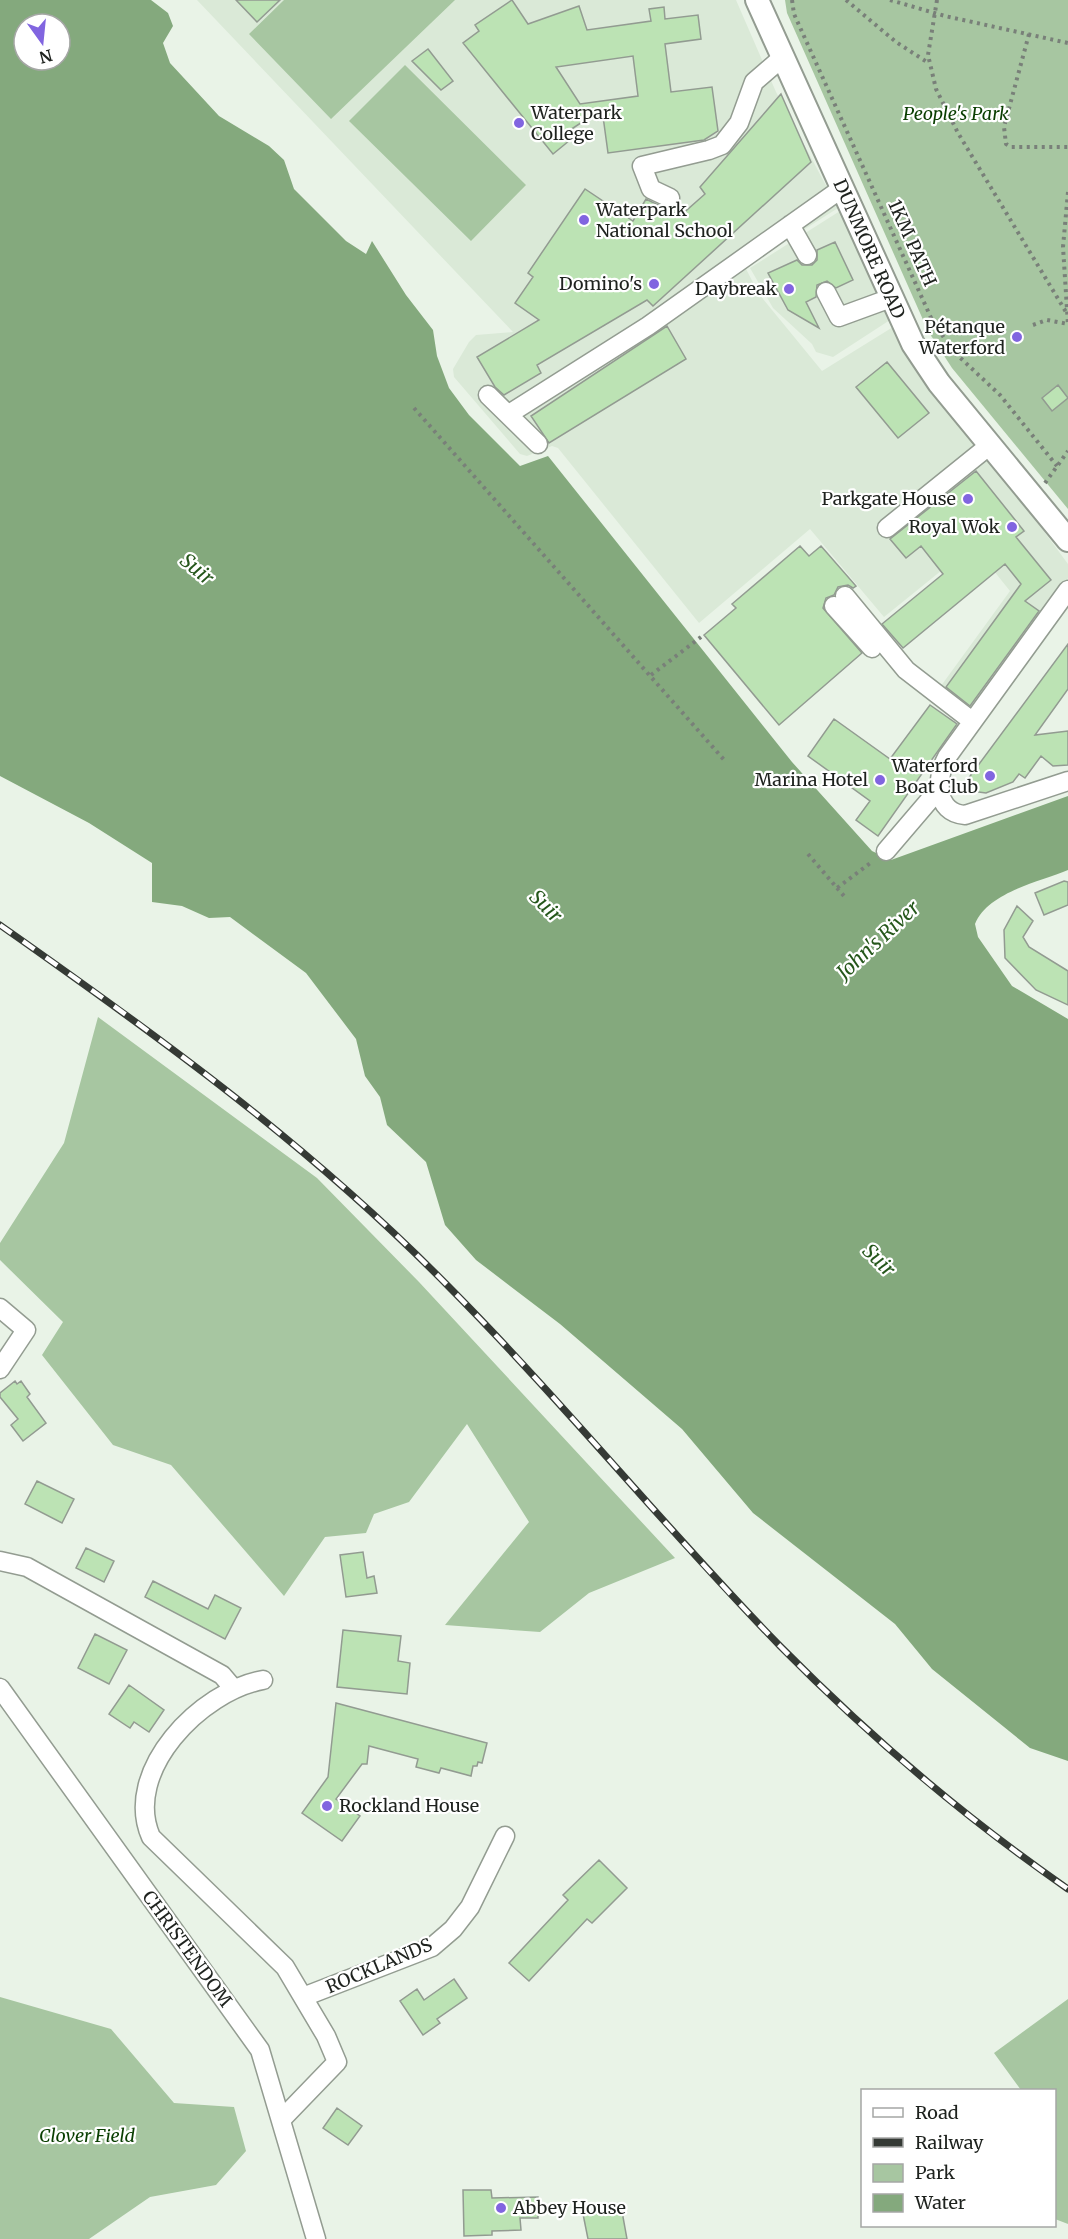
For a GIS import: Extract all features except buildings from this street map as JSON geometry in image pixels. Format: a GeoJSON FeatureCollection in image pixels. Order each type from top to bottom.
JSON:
{"type":"FeatureCollection","features":[{"type":"Feature","properties":{"kind":"main road","name":"DUNMORE ROAD"},"geometry":{"type":"LineString","coordinates":[[757,0],[891,298],[925,364],[1065,536]]}},
{"type":"Feature","properties":{"kind":"street"},"geometry":{"type":"LineString","coordinates":[[670,198],[651,189],[642,166],[722,145],[740,123],[753,82],[783,57]]}},
{"type":"Feature","properties":{"kind":"street"},"geometry":{"type":"LineString","coordinates":[[509,414],[648,326],[842,189]]}},
{"type":"Feature","properties":{"kind":"street"},"geometry":{"type":"LineString","coordinates":[[790,225],[807,255]]}},
{"type":"Feature","properties":{"kind":"street"},"geometry":{"type":"LineString","coordinates":[[826,292],[839,317],[891,298]]}},
{"type":"Feature","properties":{"kind":"street"},"geometry":{"type":"LineString","coordinates":[[488,396],[538,444]]}},
{"type":"Feature","properties":{"kind":"street"},"geometry":{"type":"LineString","coordinates":[[887,528],[990,446]]}},
{"type":"Feature","properties":{"kind":"street"},"geometry":{"type":"LineString","coordinates":[[886,851],[939,789],[943,765],[972,721],[1068,590]]}},
{"type":"Feature","properties":{"kind":"street"},"geometry":{"type":"LineString","coordinates":[[839,601],[889,659],[972,721]]}},
{"type":"Feature","properties":{"kind":"street"},"geometry":{"type":"LineString","coordinates":[[939,789],[949,810],[965,815],[1068,781]]}},
{"type":"Feature","properties":{"kind":"street"},"geometry":{"type":"LineString","coordinates":[[0,1308],[26,1330],[0,1369]]}},
{"type":"Feature","properties":{"kind":"street"},"geometry":{"type":"LineString","coordinates":[[0,1562],[27,1567],[222,1675],[233,1688]]}},
{"type":"Feature","properties":{"kind":"street"},"geometry":{"type":"LineString","coordinates":[[263,1680],[233,1688],[195,1716],[173,1738],[156,1761],[143,1806],[145,1822],[151,1837],[285,1967],[326,2036],[337,2062],[281,2120]]}},
{"type":"Feature","properties":{"kind":"street","name":"CHRISTENDOM"},"geometry":{"type":"LineString","coordinates":[[0,1688],[260,2050],[316,2239]]}},
{"type":"Feature","properties":{"kind":"street","name":"ROCKLANDS"},"geometry":{"type":"LineString","coordinates":[[303,1997],[432,1947],[453,1929],[470,1907],[505,1836]]}},
{"type":"Feature","properties":{"kind":"path","name":"1KM PATH"},"geometry":{"type":"LineString","coordinates":[[792,0],[794,14],[932,320],[953,351],[1000,395],[1057,466],[1068,451]]}},
{"type":"Feature","properties":{"kind":"path"},"geometry":{"type":"LineString","coordinates":[[846,0],[896,42],[928,62]]}},
{"type":"Feature","properties":{"kind":"path"},"geometry":{"type":"LineString","coordinates":[[890,0],[934,13],[1068,43]]}},
{"type":"Feature","properties":{"kind":"path"},"geometry":{"type":"LineString","coordinates":[[937,0],[929,37],[928,62],[936,89],[957,133],[1067,311]]}},
{"type":"Feature","properties":{"kind":"path"},"geometry":{"type":"LineString","coordinates":[[1029,34],[1004,127],[1006,144],[1011,147],[1068,147]]}},
{"type":"Feature","properties":{"kind":"path"},"geometry":{"type":"LineString","coordinates":[[1033,325],[1047,320],[1068,324],[1063,247],[1068,192]]}},
{"type":"Feature","properties":{"kind":"path"},"geometry":{"type":"LineString","coordinates":[[414,408],[726,762]]}},
{"type":"Feature","properties":{"kind":"path"},"geometry":{"type":"LineString","coordinates":[[651,675],[701,637]]}},
{"type":"Feature","properties":{"kind":"path"},"geometry":{"type":"LineString","coordinates":[[837,888],[886,851]]}},
{"type":"Feature","properties":{"kind":"path"},"geometry":{"type":"LineString","coordinates":[[808,854],[844,896]]}},
{"type":"Feature","properties":{"kind":"shaded area"},"geometry":{"type":"Polygon","coordinates":[[[197,0],[736,0],[776,92],[838,208],[745,267],[759,294],[822,371],[893,327],[1068,564],[1068,578],[970,714],[938,690],[1010,591],[973,545],[884,617],[810,529],[699,623],[558,448],[552,446],[527,456],[520,454],[454,377],[453,369],[469,342],[476,335],[513,332],[197,0]]]}},
{"type":"Feature","properties":{"kind":"shaded area"},"geometry":{"type":"Polygon","coordinates":[[[840,211],[890,320],[833,357],[816,352],[812,344],[773,308],[750,268],[840,211]]]}},
{"type":"Feature","properties":{"kind":"green space"},"geometry":{"type":"Polygon","coordinates":[[[284,0],[455,0],[331,119],[249,34],[284,0]]]}},
{"type":"Feature","properties":{"kind":"green space","name":"People's Park"},"geometry":{"type":"Polygon","coordinates":[[[785,0],[1068,0],[1068,509],[952,368],[928,331],[787,13],[785,0]]]}},
{"type":"Feature","properties":{"kind":"green space"},"geometry":{"type":"Polygon","coordinates":[[[405,65],[526,185],[471,241],[349,121],[405,65]]]}},
{"type":"Feature","properties":{"kind":"green space"},"geometry":{"type":"Polygon","coordinates":[[[98,1017],[317,1178],[419,1282],[675,1558],[589,1593],[540,1632],[445,1625],[529,1522],[467,1424],[409,1502],[374,1514],[366,1533],[325,1537],[284,1596],[171,1465],[113,1445],[42,1355],[63,1322],[0,1260],[0,1243],[64,1143],[98,1017]]]}},
{"type":"Feature","properties":{"kind":"green space","name":"Clover Field"},"geometry":{"type":"Polygon","coordinates":[[[0,1997],[111,2029],[174,2103],[234,2107],[246,2151],[216,2185],[150,2197],[89,2239],[0,2239],[0,1997]]]}},
{"type":"Feature","properties":{"kind":"green space"},"geometry":{"type":"Polygon","coordinates":[[[1068,1999],[1068,2224],[1056,2219],[1056,2089],[1020,2089],[994,2053],[1068,1999]]]}},
{"type":"Feature","properties":{"kind":"water"},"geometry":{"type":"Polygon","coordinates":[[[0,0],[151,0],[168,13],[173,26],[163,43],[170,63],[219,116],[269,146],[284,160],[294,189],[346,241],[366,254],[372,241],[406,295],[433,330],[437,356],[449,388],[469,415],[520,466],[548,456],[792,762],[872,851],[891,860],[1068,796],[1068,870],[1002,896],[982,913],[975,924],[978,937],[1012,986],[1068,1019],[1068,1761],[1030,1748],[932,1669],[895,1624],[753,1513],[682,1429],[560,1324],[476,1260],[445,1225],[426,1162],[387,1125],[380,1097],[365,1076],[356,1039],[306,973],[230,917],[209,918],[182,906],[152,902],[152,863],[89,823],[0,776],[0,0]]]}},
{"type":"Feature","properties":{"kind":"railway"},"geometry":{"type":"LineString","coordinates":[[0,925],[234,1096],[345,1189],[451,1289],[535,1377],[738,1602],[848,1712],[955,1804],[1029,1862],[1068,1889]]}},
{"type":"Feature","properties":{"kind":"place","name":"Waterpark College"},"geometry":{"type":"Point","coordinates":[519,123]}},
{"type":"Feature","properties":{"kind":"place","name":"Waterpark National School"},"geometry":{"type":"Point","coordinates":[584,220]}},
{"type":"Feature","properties":{"kind":"place","name":"Domino's"},"geometry":{"type":"Point","coordinates":[654,284]}},
{"type":"Feature","properties":{"kind":"place","name":"Daybreak"},"geometry":{"type":"Point","coordinates":[789,289]}},
{"type":"Feature","properties":{"kind":"place","name":"Pétanque Waterford"},"geometry":{"type":"Point","coordinates":[1017,337]}},
{"type":"Feature","properties":{"kind":"place","name":"Parkgate House"},"geometry":{"type":"Point","coordinates":[968,499]}},
{"type":"Feature","properties":{"kind":"place","name":"Royal Wok"},"geometry":{"type":"Point","coordinates":[1012,527]}},
{"type":"Feature","properties":{"kind":"place","name":"Waterford Boat Club"},"geometry":{"type":"Point","coordinates":[990,776]}},
{"type":"Feature","properties":{"kind":"place","name":"Marina Hotel"},"geometry":{"type":"Point","coordinates":[880,780]}},
{"type":"Feature","properties":{"kind":"place","name":"Rockland House"},"geometry":{"type":"Point","coordinates":[327,1806]}},
{"type":"Feature","properties":{"kind":"place","name":"Abbey House"},"geometry":{"type":"Point","coordinates":[501,2208]}},
{"type":"Feature","properties":{"kind":"water label","name":"Suir"},"geometry":{"type":"Point","coordinates":[197,569]}},
{"type":"Feature","properties":{"kind":"water label","name":"Suir"},"geometry":{"type":"Point","coordinates":[546,906]}},
{"type":"Feature","properties":{"kind":"water label","name":"John's River"},"geometry":{"type":"Point","coordinates":[878,940]}},
{"type":"Feature","properties":{"kind":"water label","name":"Suir"},"geometry":{"type":"Point","coordinates":[879,1260]}}]}
